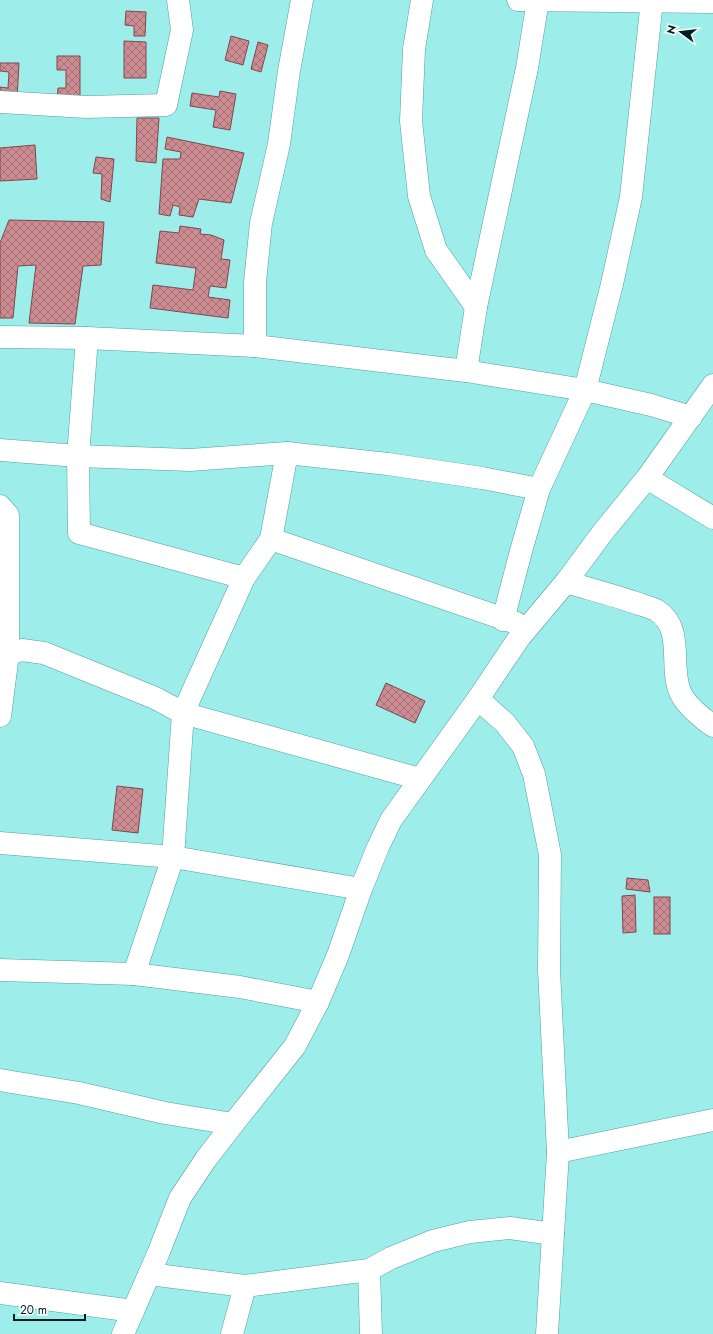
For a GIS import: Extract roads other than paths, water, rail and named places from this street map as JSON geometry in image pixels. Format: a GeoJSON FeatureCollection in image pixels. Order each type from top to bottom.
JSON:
{"type":"FeatureCollection","features":[{"type":"Feature","properties":{"kind":"street"},"geometry":{"type":"LineString","coordinates":[[0,102],[86,106],[166,105],[182,30],[178,0]]}},
{"type":"Feature","properties":{"kind":"street"},"geometry":{"type":"LineString","coordinates":[[255,346],[255,282],[261,223],[279,144],[289,71],[302,0]]}},
{"type":"Feature","properties":{"kind":"street"},"geometry":{"type":"LineString","coordinates":[[422,0],[414,49],[411,121],[419,196],[436,250],[476,307]]}},
{"type":"Feature","properties":{"kind":"street"},"geometry":{"type":"LineString","coordinates":[[466,371],[476,307],[525,75],[531,0],[713,2]]}},
{"type":"Feature","properties":{"kind":"street"},"geometry":{"type":"LineString","coordinates":[[503,620],[540,489],[585,390],[612,284],[631,197],[652,1]]}},
{"type":"Feature","properties":{"kind":"street"},"geometry":{"type":"LineString","coordinates":[[0,337],[87,338],[255,346],[466,371],[585,390],[651,405],[691,417]]}},
{"type":"Feature","properties":{"kind":"street"},"geometry":{"type":"LineString","coordinates":[[87,338],[78,456],[79,533],[244,578]]}},
{"type":"Feature","properties":{"kind":"street"},"geometry":{"type":"LineString","coordinates":[[123,1334],[158,1254],[180,1198],[206,1159],[295,1046],[318,1002],[338,955],[361,889],[391,820],[478,699],[519,638],[566,582],[603,532],[647,478],[713,385]]}},
{"type":"Feature","properties":{"kind":"street"},"geometry":{"type":"LineString","coordinates":[[0,450],[78,456],[190,460],[287,454],[396,466],[482,478],[540,489]]}},
{"type":"Feature","properties":{"kind":"street"},"geometry":{"type":"LineString","coordinates":[[134,974],[173,857],[183,713],[244,578],[271,539],[287,454]]}},
{"type":"Feature","properties":{"kind":"street"},"geometry":{"type":"LineString","coordinates":[[647,478],[713,518]]}},
{"type":"Feature","properties":{"kind":"street"},"geometry":{"type":"LineString","coordinates":[[0,506],[8,515],[4,550],[8,654],[0,716]]}},
{"type":"Feature","properties":{"kind":"street"},"geometry":{"type":"LineString","coordinates":[[271,539],[503,620],[529,626]]}},
{"type":"Feature","properties":{"kind":"street"},"geometry":{"type":"LineString","coordinates":[[566,582],[619,597],[656,610],[664,616],[670,624],[674,637],[677,682],[680,693],[685,701],[713,726]]}},
{"type":"Feature","properties":{"kind":"street"},"geometry":{"type":"LineString","coordinates":[[8,654],[22,650],[44,653],[155,698],[183,713],[420,779]]}},
{"type":"Feature","properties":{"kind":"street"},"geometry":{"type":"LineString","coordinates":[[0,692],[8,654]]}},
{"type":"Feature","properties":{"kind":"street"},"geometry":{"type":"LineString","coordinates":[[478,699],[505,723],[523,746],[534,774],[550,855],[549,970],[558,1152],[547,1334]]}},
{"type":"Feature","properties":{"kind":"street"},"geometry":{"type":"LineString","coordinates":[[0,843],[173,857],[361,889]]}},
{"type":"Feature","properties":{"kind":"street"},"geometry":{"type":"LineString","coordinates":[[0,970],[134,974],[240,987],[318,1002]]}},
{"type":"Feature","properties":{"kind":"street"},"geometry":{"type":"LineString","coordinates":[[0,1080],[79,1093],[165,1113],[233,1124]]}},
{"type":"Feature","properties":{"kind":"street"},"geometry":{"type":"LineString","coordinates":[[558,1152],[713,1120]]}},
{"type":"Feature","properties":{"kind":"street"},"geometry":{"type":"LineString","coordinates":[[149,1274],[244,1286],[370,1270],[391,1258],[433,1241],[470,1232],[510,1228],[553,1234]]}},
{"type":"Feature","properties":{"kind":"street"},"geometry":{"type":"LineString","coordinates":[[370,1270],[371,1334]]}},
{"type":"Feature","properties":{"kind":"street"},"geometry":{"type":"LineString","coordinates":[[232,1334],[244,1286]]}},
{"type":"Feature","properties":{"kind":"street"},"geometry":{"type":"LineString","coordinates":[[0,1292],[133,1311]]}}]}
